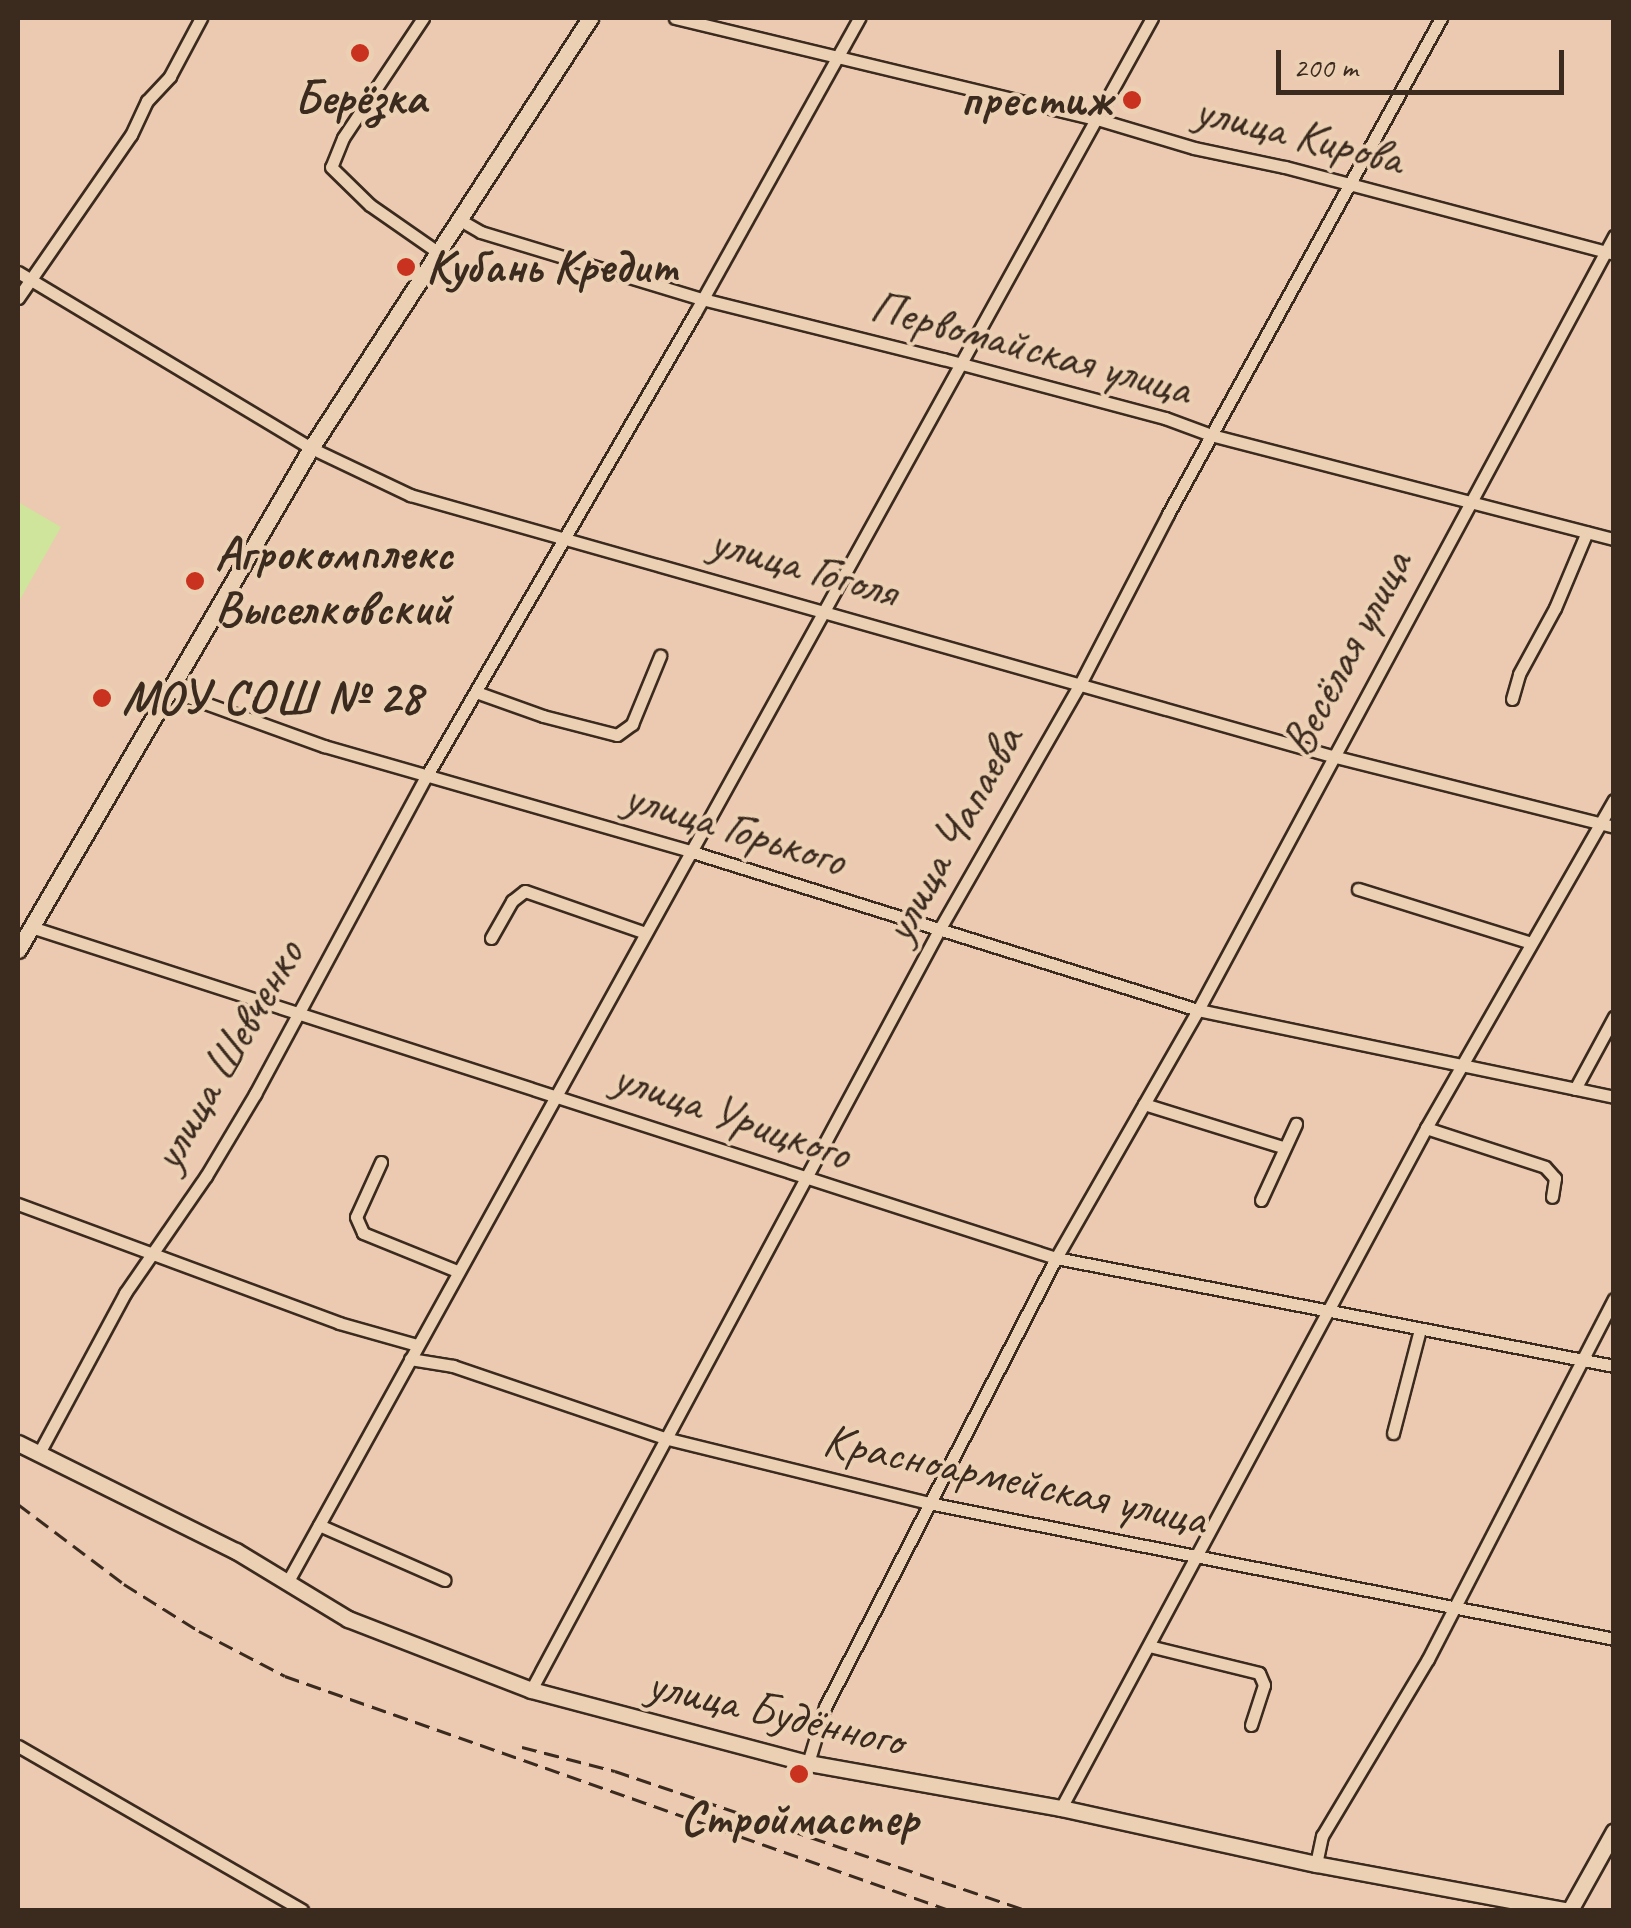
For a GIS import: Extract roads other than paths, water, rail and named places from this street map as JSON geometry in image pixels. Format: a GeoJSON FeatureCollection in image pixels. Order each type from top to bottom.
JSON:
{"type":"FeatureCollection","features":[{"type":"Feature","properties":{"kind":"street"},"geometry":{"type":"LineString","coordinates":[[18,298],[131,136],[147,101],[170,76],[201,18]]}},
{"type":"Feature","properties":{"kind":"street"},"geometry":{"type":"LineString","coordinates":[[423,18],[343,138],[331,166],[370,205],[439,253]]}},
{"type":"Feature","properties":{"kind":"street"},"geometry":{"type":"LineString","coordinates":[[18,950],[311,448],[590,18]]}},
{"type":"Feature","properties":{"kind":"street","name":"улица Кирова"},"geometry":{"type":"LineString","coordinates":[[675,18],[1096,119],[1610,252]]}},
{"type":"Feature","properties":{"kind":"street","name":"улица Шевченко"},"geometry":{"type":"LineString","coordinates":[[39,1453],[151,1250],[206,1176],[255,1094],[295,1013],[426,776],[554,552],[567,538],[859,18]]}},
{"type":"Feature","properties":{"kind":"street"},"geometry":{"type":"LineString","coordinates":[[288,1581],[643,932],[1152,18]]}},
{"type":"Feature","properties":{"kind":"street","name":"улица Чапаева"},"geometry":{"type":"LineString","coordinates":[[531,1690],[939,930],[1079,686],[1211,435],[1441,18]]}},
{"type":"Feature","properties":{"kind":"street","name":"Первомайская улица"},"geometry":{"type":"LineString","coordinates":[[460,220],[481,232],[702,300],[962,364],[1211,435],[1614,539]]}},
{"type":"Feature","properties":{"kind":"street","name":"Весёлая улица"},"geometry":{"type":"LineString","coordinates":[[808,1763],[825,1707],[1056,1258],[1198,1010],[1332,756],[1610,252],[1614,236]]}},
{"type":"Feature","properties":{"kind":"street","name":"улица Гоголя"},"geometry":{"type":"LineString","coordinates":[[18,272],[311,448],[410,495],[1332,756],[1614,828]]}},
{"type":"Feature","properties":{"kind":"street"},"geometry":{"type":"LineString","coordinates":[[1512,699],[1518,674],[1554,608],[1587,532]]}},
{"type":"Feature","properties":{"kind":"street"},"geometry":{"type":"LineString","coordinates":[[476,692],[617,735],[632,724],[660,656]]}},
{"type":"Feature","properties":{"kind":"street","name":"улица Горького"},"geometry":{"type":"LineString","coordinates":[[168,690],[426,776],[690,851],[1198,1010],[1614,1098]]}},
{"type":"Feature","properties":{"kind":"street"},"geometry":{"type":"LineString","coordinates":[[1061,1808],[1426,1128],[1614,800]]}},
{"type":"Feature","properties":{"kind":"street"},"geometry":{"type":"LineString","coordinates":[[1358,889],[1531,943]]}},
{"type":"Feature","properties":{"kind":"street"},"geometry":{"type":"LineString","coordinates":[[490,938],[512,901],[525,891],[643,932]]}},
{"type":"Feature","properties":{"kind":"street","name":"улица Урицкого"},"geometry":{"type":"LineString","coordinates":[[31,927],[556,1094],[804,1180],[1056,1258],[1614,1366]]}},
{"type":"Feature","properties":{"kind":"street"},"geometry":{"type":"LineString","coordinates":[[1575,1090],[1614,1018]]}},
{"type":"Feature","properties":{"kind":"street"},"geometry":{"type":"LineString","coordinates":[[1144,1104],[1282,1147]]}},
{"type":"Feature","properties":{"kind":"street"},"geometry":{"type":"LineString","coordinates":[[1261,1200],[1282,1147],[1296,1124]]}},
{"type":"Feature","properties":{"kind":"street"},"geometry":{"type":"LineString","coordinates":[[1426,1128],[1545,1168],[1555,1178],[1552,1197]]}},
{"type":"Feature","properties":{"kind":"street"},"geometry":{"type":"LineString","coordinates":[[381,1162],[356,1217],[363,1234],[457,1271]]}},
{"type":"Feature","properties":{"kind":"street"},"geometry":{"type":"LineString","coordinates":[[18,1204],[151,1250],[224,1282],[417,1345]]}},
{"type":"Feature","properties":{"kind":"street"},"geometry":{"type":"LineString","coordinates":[[1316,1864],[1322,1836],[1428,1659],[1452,1606],[1614,1299]]}},
{"type":"Feature","properties":{"kind":"street"},"geometry":{"type":"LineString","coordinates":[[1393,1433],[1420,1329]]}},
{"type":"Feature","properties":{"kind":"street","name":"Красноармейская улица"},"geometry":{"type":"LineString","coordinates":[[410,1358],[453,1366],[664,1438],[928,1503],[1614,1639]]}},
{"type":"Feature","properties":{"kind":"street","name":"улица Будённого"},"geometry":{"type":"LineString","coordinates":[[18,1443],[144,1502],[348,1618],[531,1690],[808,1763],[1061,1808],[1316,1864],[1568,1910]]}},
{"type":"Feature","properties":{"kind":"street"},"geometry":{"type":"LineString","coordinates":[[319,1525],[444,1580]]}},
{"type":"Feature","properties":{"kind":"street"},"geometry":{"type":"LineString","coordinates":[[1149,1646],[1259,1673],[1264,1685],[1252,1725]]}},
{"type":"Feature","properties":{"kind":"street"},"geometry":{"type":"LineString","coordinates":[[18,1746],[302,1910]]}},
{"type":"Feature","properties":{"kind":"street"},"geometry":{"type":"LineString","coordinates":[[1568,1910],[1614,1831]]}},
{"type":"Feature","properties":{"kind":"railway"},"geometry":{"type":"LineString","coordinates":[[18,1504],[124,1584],[199,1631],[285,1676],[949,1910]]}},
{"type":"Feature","properties":{"kind":"railway"},"geometry":{"type":"LineString","coordinates":[[522,1747],[615,1771],[1026,1910]]}},
{"type":"Feature","properties":{"kind":"place","name":"Берёзка"},"geometry":{"type":"Point","coordinates":[360,53]}},
{"type":"Feature","properties":{"kind":"place","name":"престиж"},"geometry":{"type":"Point","coordinates":[1132,100]}},
{"type":"Feature","properties":{"kind":"place","name":"Кубань Кредит"},"geometry":{"type":"Point","coordinates":[406,267]}},
{"type":"Feature","properties":{"kind":"place","name":"Агрокомплекс Выселковский"},"geometry":{"type":"Point","coordinates":[195,581]}},
{"type":"Feature","properties":{"kind":"place","name":"МОУ СОШ № 28"},"geometry":{"type":"Point","coordinates":[102,698]}},
{"type":"Feature","properties":{"kind":"place","name":"Строймастер"},"geometry":{"type":"Point","coordinates":[799,1774]}}]}
